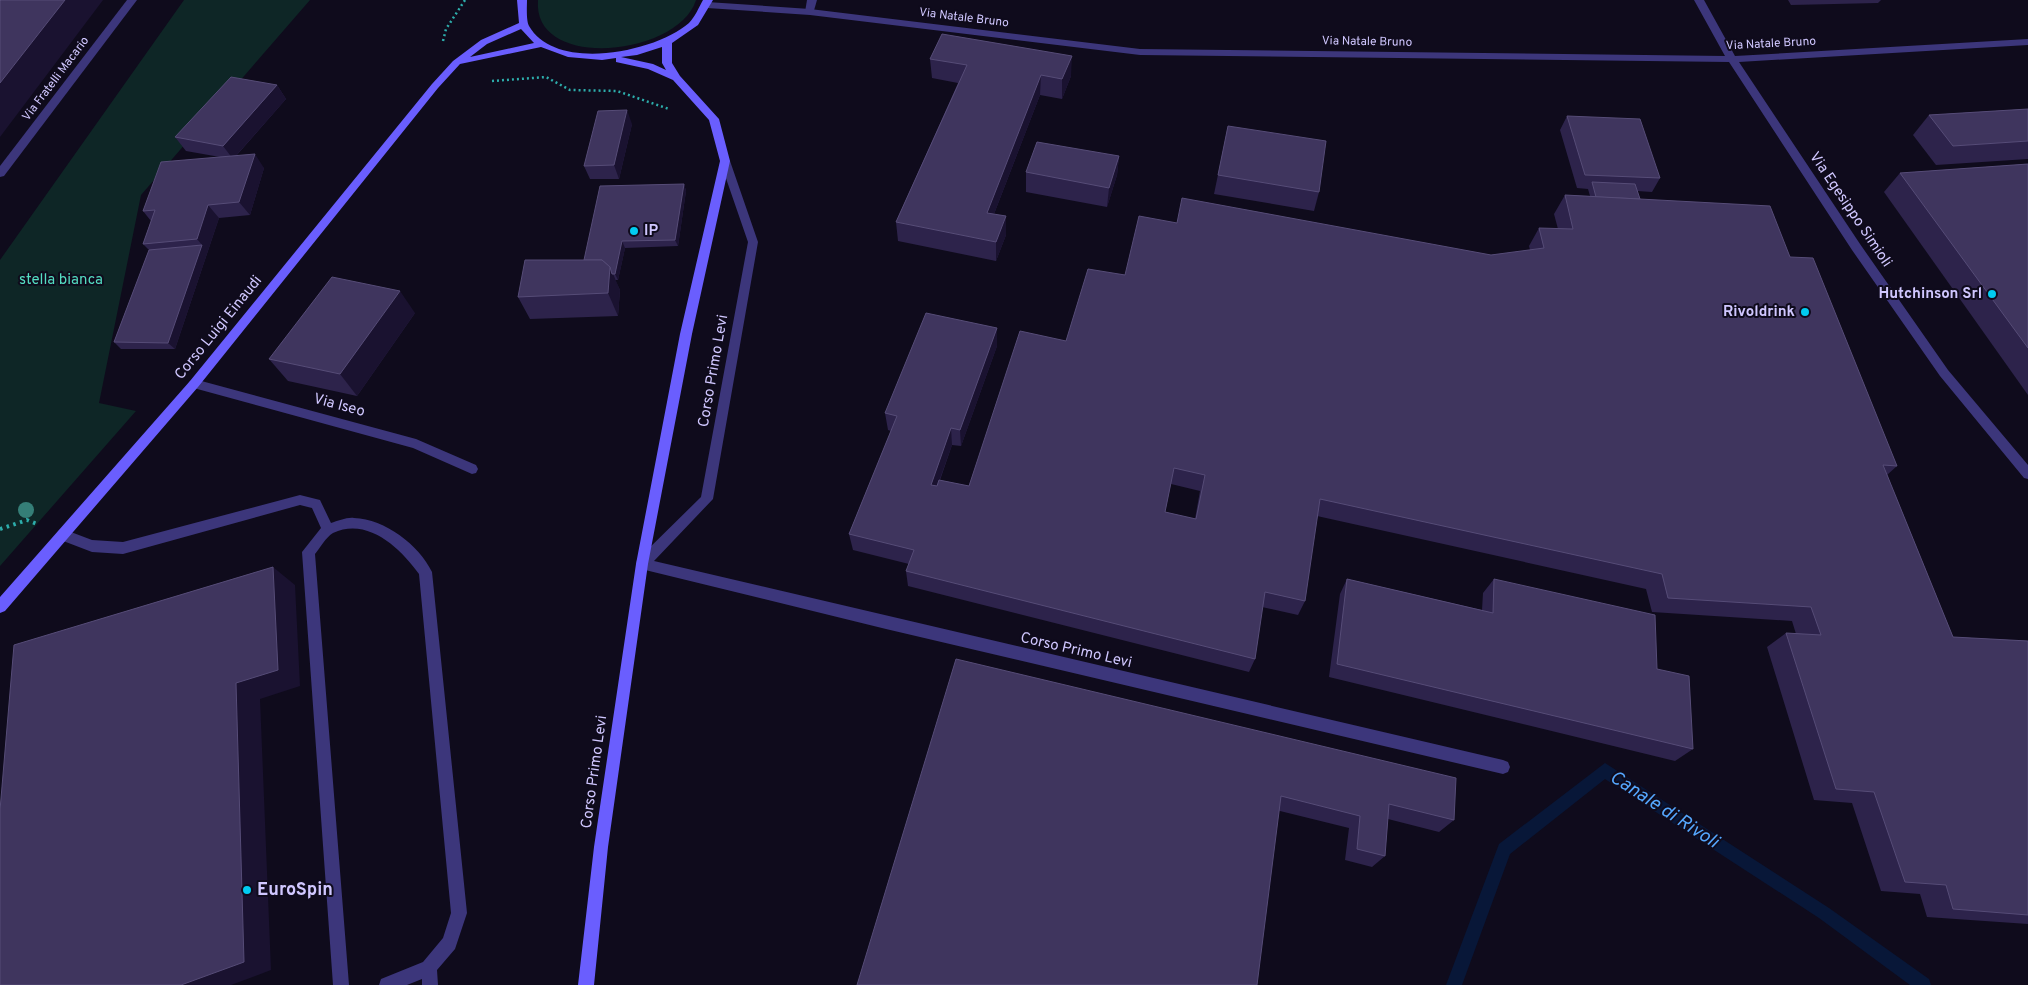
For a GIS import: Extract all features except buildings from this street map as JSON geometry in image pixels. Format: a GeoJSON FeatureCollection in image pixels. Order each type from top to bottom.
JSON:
{"type":"FeatureCollection","features":[{"type":"Feature","properties":{"kind":"main road"},"geometry":{"type":"LineString","coordinates":[[522,0],[520,10],[524,25],[531,36],[542,44],[561,53],[584,57],[633,54],[667,41],[680,35],[696,20],[708,2]]}},
{"type":"Feature","properties":{"kind":"main road","name":"Corso Luigi Einaudi"},"geometry":{"type":"LineString","coordinates":[[0,607],[194,384],[434,86],[456,64],[484,42],[524,25]]}},
{"type":"Feature","properties":{"kind":"main road","name":"Corso Primo Levi"},"geometry":{"type":"LineString","coordinates":[[586,985],[601,847],[642,564],[686,334],[725,161],[714,119],[696,97],[676,78],[667,63],[667,41]]}},
{"type":"Feature","properties":{"kind":"main road"},"geometry":{"type":"LineString","coordinates":[[456,64],[542,44]]}},
{"type":"Feature","properties":{"kind":"main road","name":"Corso Primo Levi"},"geometry":{"type":"LineString","coordinates":[[608,57],[650,66],[676,78]]}},
{"type":"Feature","properties":{"kind":"street","name":"Via Fratelli Macario"},"geometry":{"type":"LineString","coordinates":[[0,173],[132,0]]}},
{"type":"Feature","properties":{"kind":"street"},"geometry":{"type":"LineString","coordinates":[[810,12],[812,0]]}},
{"type":"Feature","properties":{"kind":"street","name":"Via Egesippo Simioli"},"geometry":{"type":"LineString","coordinates":[[1699,0],[1732,59],[1856,247],[1944,373],[2028,474]]}},
{"type":"Feature","properties":{"kind":"street","name":"Via Natale Bruno"},"geometry":{"type":"LineString","coordinates":[[708,2],[810,12],[1140,52],[1732,59],[2028,42]]}},
{"type":"Feature","properties":{"kind":"street","name":"Corso Primo Levi"},"geometry":{"type":"LineString","coordinates":[[642,564],[707,499],[753,242],[725,161]]}},
{"type":"Feature","properties":{"kind":"street","name":"Via Iseo"},"geometry":{"type":"LineString","coordinates":[[194,384],[416,444],[472,469]]}},
{"type":"Feature","properties":{"kind":"street"},"geometry":{"type":"LineString","coordinates":[[63,535],[92,546],[122,548],[300,500],[316,504],[328,528]]}},
{"type":"Feature","properties":{"kind":"street"},"geometry":{"type":"LineString","coordinates":[[341,985],[308,552],[328,528],[354,523],[384,530],[408,550],[424,572],[459,913],[449,943],[429,968],[387,985]]}},
{"type":"Feature","properties":{"kind":"street","name":"Corso Primo Levi"},"geometry":{"type":"LineString","coordinates":[[642,564],[1503,767]]}},
{"type":"Feature","properties":{"kind":"street"},"geometry":{"type":"LineString","coordinates":[[429,968],[430,985]]}},
{"type":"Feature","properties":{"kind":"path"},"geometry":{"type":"LineString","coordinates":[[465,0],[446,29],[441,48],[473,78],[490,82],[525,77],[546,77],[570,90],[617,91],[673,110],[696,97]]}},
{"type":"Feature","properties":{"kind":"green space","name":"stella bianca"},"geometry":{"type":"Polygon","coordinates":[[[184,0],[310,0],[141,195],[99,403],[136,411],[0,566],[0,260],[184,0]]]}},
{"type":"Feature","properties":{"kind":"green space"},"geometry":{"type":"Polygon","coordinates":[[[538,0],[696,0],[684,19],[663,34],[637,44],[608,48],[581,46],[558,38],[542,23],[538,0]]]}},
{"type":"Feature","properties":{"kind":"waterway","name":"Canale di Rivoli"},"geometry":{"type":"LineString","coordinates":[[1454,985],[1504,849],[1605,770],[1824,913],[1923,985]]}},
{"type":"Feature","properties":{"kind":"place","name":"IP"},"geometry":{"type":"Point","coordinates":[634,231]}},
{"type":"Feature","properties":{"kind":"place","name":"Hutchinson Srl"},"geometry":{"type":"Point","coordinates":[1992,294]}},
{"type":"Feature","properties":{"kind":"place","name":"Rivoldrink"},"geometry":{"type":"Point","coordinates":[1805,312]}},
{"type":"Feature","properties":{"kind":"place","name":"EuroSpin"},"geometry":{"type":"Point","coordinates":[247,890]}}]}
